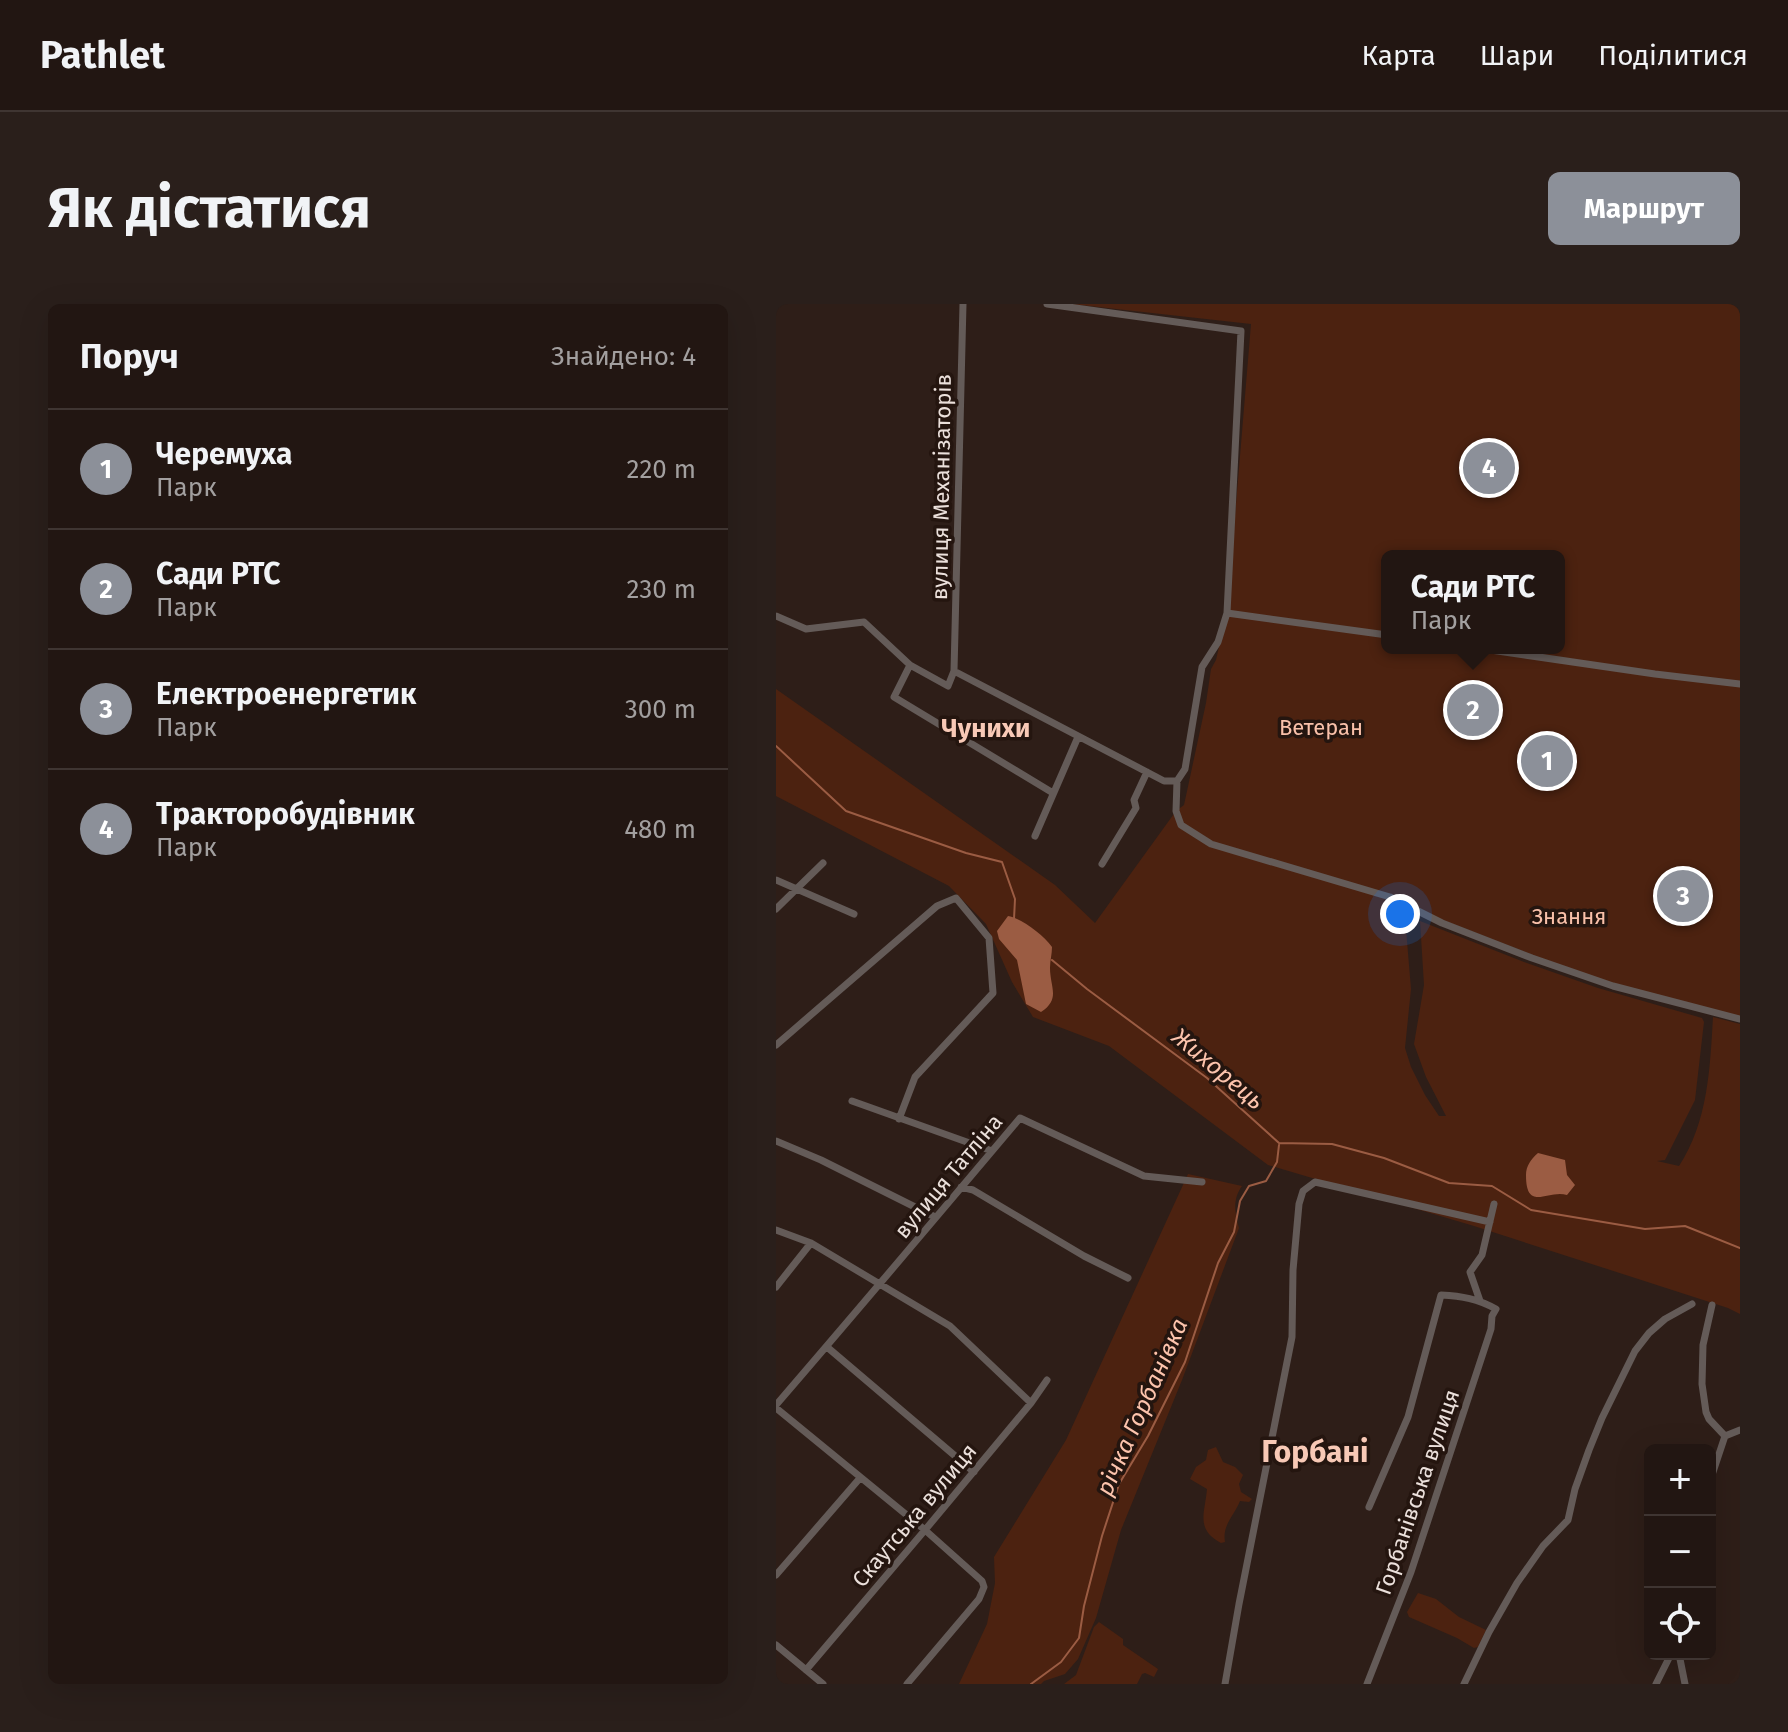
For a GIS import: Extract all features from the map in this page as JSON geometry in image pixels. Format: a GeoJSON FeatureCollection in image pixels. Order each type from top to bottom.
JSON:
{"type":"FeatureCollection","features":[{"type":"Feature","properties":{"kind":"street","name":"вулиця Механізаторів"},"geometry":{"type":"LineString","coordinates":[[954,671],[963,304]]}},
{"type":"Feature","properties":{"kind":"street"},"geometry":{"type":"LineString","coordinates":[[1047,304],[1241,331],[1227,613],[1218,642],[1202,667],[1185,769],[1177,781],[1176,811],[1181,825],[1211,844],[1390,897],[1442,923],[1532,958],[1613,986],[1740,1019]]}},
{"type":"Feature","properties":{"kind":"street"},"geometry":{"type":"LineString","coordinates":[[1227,613],[1381,634]]}},
{"type":"Feature","properties":{"kind":"street"},"geometry":{"type":"LineString","coordinates":[[776,616],[806,629],[864,622],[910,665],[948,686],[954,671],[1164,781],[1177,781]]}},
{"type":"Feature","properties":{"kind":"street"},"geometry":{"type":"LineString","coordinates":[[1521,654],[1740,684]]}},
{"type":"Feature","properties":{"kind":"street"},"geometry":{"type":"LineString","coordinates":[[910,665],[894,697],[1053,793]]}},
{"type":"Feature","properties":{"kind":"street"},"geometry":{"type":"LineString","coordinates":[[1035,836],[1078,737]]}},
{"type":"Feature","properties":{"kind":"street"},"geometry":{"type":"LineString","coordinates":[[1102,864],[1136,808],[1134,800],[1147,772]]}},
{"type":"Feature","properties":{"kind":"street"},"geometry":{"type":"LineString","coordinates":[[776,909],[823,863]]}},
{"type":"Feature","properties":{"kind":"street"},"geometry":{"type":"LineString","coordinates":[[776,880],[854,914]]}},
{"type":"Feature","properties":{"kind":"street"},"geometry":{"type":"LineString","coordinates":[[776,1032],[779,1043],[937,906],[956,898],[989,938],[993,993],[915,1077],[899,1119]]}},
{"type":"Feature","properties":{"kind":"street"},"geometry":{"type":"LineString","coordinates":[[852,1101],[992,1151]]}},
{"type":"Feature","properties":{"kind":"street","name":"вулиця Татліна"},"geometry":{"type":"LineString","coordinates":[[776,1407],[1020,1118],[1144,1176],[1202,1182]]}},
{"type":"Feature","properties":{"kind":"street"},"geometry":{"type":"LineString","coordinates":[[776,1141],[935,1217]]}},
{"type":"Feature","properties":{"kind":"street"},"geometry":{"type":"LineString","coordinates":[[1225,1684],[1292,1337],[1293,1270],[1303,1191],[1315,1182],[1490,1222]]}},
{"type":"Feature","properties":{"kind":"street"},"geometry":{"type":"LineString","coordinates":[[961,1187],[973,1190],[1084,1256],[1128,1278]]}},
{"type":"Feature","properties":{"kind":"street"},"geometry":{"type":"LineString","coordinates":[[1480,1301],[1470,1272],[1482,1255],[1494,1204]]}},
{"type":"Feature","properties":{"kind":"street"},"geometry":{"type":"LineString","coordinates":[[776,1230],[811,1243],[950,1326],[1031,1403]]}},
{"type":"Feature","properties":{"kind":"street"},"geometry":{"type":"LineString","coordinates":[[776,1287],[811,1243]]}},
{"type":"Feature","properties":{"kind":"street"},"geometry":{"type":"LineString","coordinates":[[1369,1507],[1408,1417],[1441,1295],[1480,1301]]}},
{"type":"Feature","properties":{"kind":"street","name":"Горбанівська вулиця"},"geometry":{"type":"LineString","coordinates":[[1367,1684],[1411,1572],[1491,1329],[1496,1309],[1480,1301]]}},
{"type":"Feature","properties":{"kind":"street"},"geometry":{"type":"LineString","coordinates":[[1464,1684],[1517,1583],[1543,1546],[1568,1520],[1589,1450],[1635,1351],[1665,1319],[1692,1304]]}},
{"type":"Feature","properties":{"kind":"street"},"geometry":{"type":"LineString","coordinates":[[1712,1305],[1703,1345],[1702,1384],[1709,1419],[1725,1436]]}},
{"type":"Feature","properties":{"kind":"street"},"geometry":{"type":"LineString","coordinates":[[827,1347],[974,1472]]}},
{"type":"Feature","properties":{"kind":"street","name":"Скаутська вулиця"},"geometry":{"type":"LineString","coordinates":[[806,1670],[974,1472],[1047,1380]]}},
{"type":"Feature","properties":{"kind":"street"},"geometry":{"type":"LineString","coordinates":[[776,1407],[982,1581],[984,1587],[979,1599],[907,1684]]}},
{"type":"Feature","properties":{"kind":"street"},"geometry":{"type":"LineString","coordinates":[[1716,1463],[1725,1436],[1740,1430]]}},
{"type":"Feature","properties":{"kind":"street"},"geometry":{"type":"LineString","coordinates":[[776,1575],[860,1478]]}},
{"type":"Feature","properties":{"kind":"street"},"geometry":{"type":"LineString","coordinates":[[776,1645],[823,1684]]}},
{"type":"Feature","properties":{"kind":"street"},"geometry":{"type":"LineString","coordinates":[[1656,1684],[1668,1660]]}},
{"type":"Feature","properties":{"kind":"street"},"geometry":{"type":"LineString","coordinates":[[1680,1660],[1685,1684]]}},
{"type":"Feature","properties":{"kind":"green space"},"geometry":{"type":"Polygon","coordinates":[[[1071,304],[1740,304],[1740,1017],[1613,986],[1404,905],[1411,989],[1405,1048],[1425,1095],[1439,1116],[1446,1116],[1426,1077],[1414,1044],[1424,985],[1420,921],[1598,988],[1702,1018],[1695,1100],[1665,1160],[1657,1161],[1679,1166],[1696,1131],[1706,1094],[1713,1017],[1740,1024],[1740,1314],[1474,1226],[1268,1165],[1109,1046],[1033,1017],[1012,982],[986,924],[949,886],[776,796],[776,689],[1055,885],[1095,923],[1176,811],[1184,805],[1211,669],[1227,612],[1251,324],[1071,304]]]}},
{"type":"Feature","properties":{"kind":"green space"},"geometry":{"type":"Polygon","coordinates":[[[1188,1174],[1242,1186],[1236,1201],[1239,1228],[1121,1530],[1096,1618],[1078,1659],[1065,1674],[1041,1684],[959,1684],[987,1624],[995,1583],[994,1557],[1066,1440],[1188,1174]]]}},
{"type":"Feature","properties":{"kind":"green space"},"geometry":{"type":"Polygon","coordinates":[[[1216,1447],[1223,1462],[1243,1475],[1239,1484],[1241,1492],[1252,1499],[1249,1502],[1240,1501],[1227,1526],[1225,1542],[1221,1543],[1205,1526],[1207,1489],[1190,1479],[1196,1467],[1206,1460],[1208,1450],[1216,1447]]]}},
{"type":"Feature","properties":{"kind":"green space"},"geometry":{"type":"Polygon","coordinates":[[[1418,1593],[1436,1599],[1459,1617],[1486,1630],[1478,1647],[1474,1648],[1409,1617],[1407,1612],[1418,1593]]]}},
{"type":"Feature","properties":{"kind":"green space"},"geometry":{"type":"Polygon","coordinates":[[[1099,1622],[1123,1639],[1123,1645],[1158,1669],[1154,1677],[1142,1674],[1137,1684],[1064,1684],[1076,1675],[1094,1627],[1099,1622]]]}},
{"type":"Feature","properties":{"kind":"shaded area"},"geometry":{"type":"Polygon","coordinates":[[[1008,916],[1032,928],[1052,947],[1050,968],[1053,997],[1041,1012],[1026,1004],[1017,960],[999,939],[997,931],[1008,916]]]}},
{"type":"Feature","properties":{"kind":"shaded area"},"geometry":{"type":"Polygon","coordinates":[[[1538,1153],[1565,1160],[1567,1175],[1575,1185],[1567,1195],[1539,1197],[1530,1193],[1526,1172],[1538,1153]]]}},
{"type":"Feature","properties":{"kind":"waterway","name":"Жихорець"},"geometry":{"type":"LineString","coordinates":[[776,746],[846,811],[966,853],[1002,862],[1015,899],[1014,919]]}},
{"type":"Feature","properties":{"kind":"waterway","name":"Жихорець"},"geometry":{"type":"LineString","coordinates":[[1052,960],[1207,1078],[1279,1143],[1332,1144],[1384,1158],[1449,1183],[1492,1186],[1531,1210],[1645,1229],[1685,1226],[1740,1248]]}},
{"type":"Feature","properties":{"kind":"waterway","name":"річка Горбанівка"},"geometry":{"type":"LineString","coordinates":[[1031,1684],[1061,1662],[1079,1638],[1102,1536],[1119,1484],[1148,1436],[1185,1362],[1218,1263],[1234,1232],[1240,1201],[1249,1186],[1266,1181],[1277,1162],[1279,1145]]}},
{"type":"Feature","properties":{"kind":"place","name":"Тракторобудівник"},"geometry":{"type":"Point","coordinates":[1489,468]}},
{"type":"Feature","properties":{"kind":"place","name":"Сади РТС"},"geometry":{"type":"Point","coordinates":[1473,710]}},
{"type":"Feature","properties":{"kind":"place","name":"Черемуха"},"geometry":{"type":"Point","coordinates":[1547,761]}},
{"type":"Feature","properties":{"kind":"place","name":"Електроенергетик"},"geometry":{"type":"Point","coordinates":[1683,896]}},
{"type":"Feature","properties":{"kind":"district","name":"Чунихи"},"geometry":{"type":"Point","coordinates":[986,728]}},
{"type":"Feature","properties":{"kind":"district","name":"Горбані"},"geometry":{"type":"Point","coordinates":[1315,1452]}},
{"type":"Feature","properties":{"kind":"park label","name":"Ветеран"},"geometry":{"type":"Point","coordinates":[1321,727]}},
{"type":"Feature","properties":{"kind":"park label","name":"Знання"},"geometry":{"type":"Point","coordinates":[1569,916]}}]}
